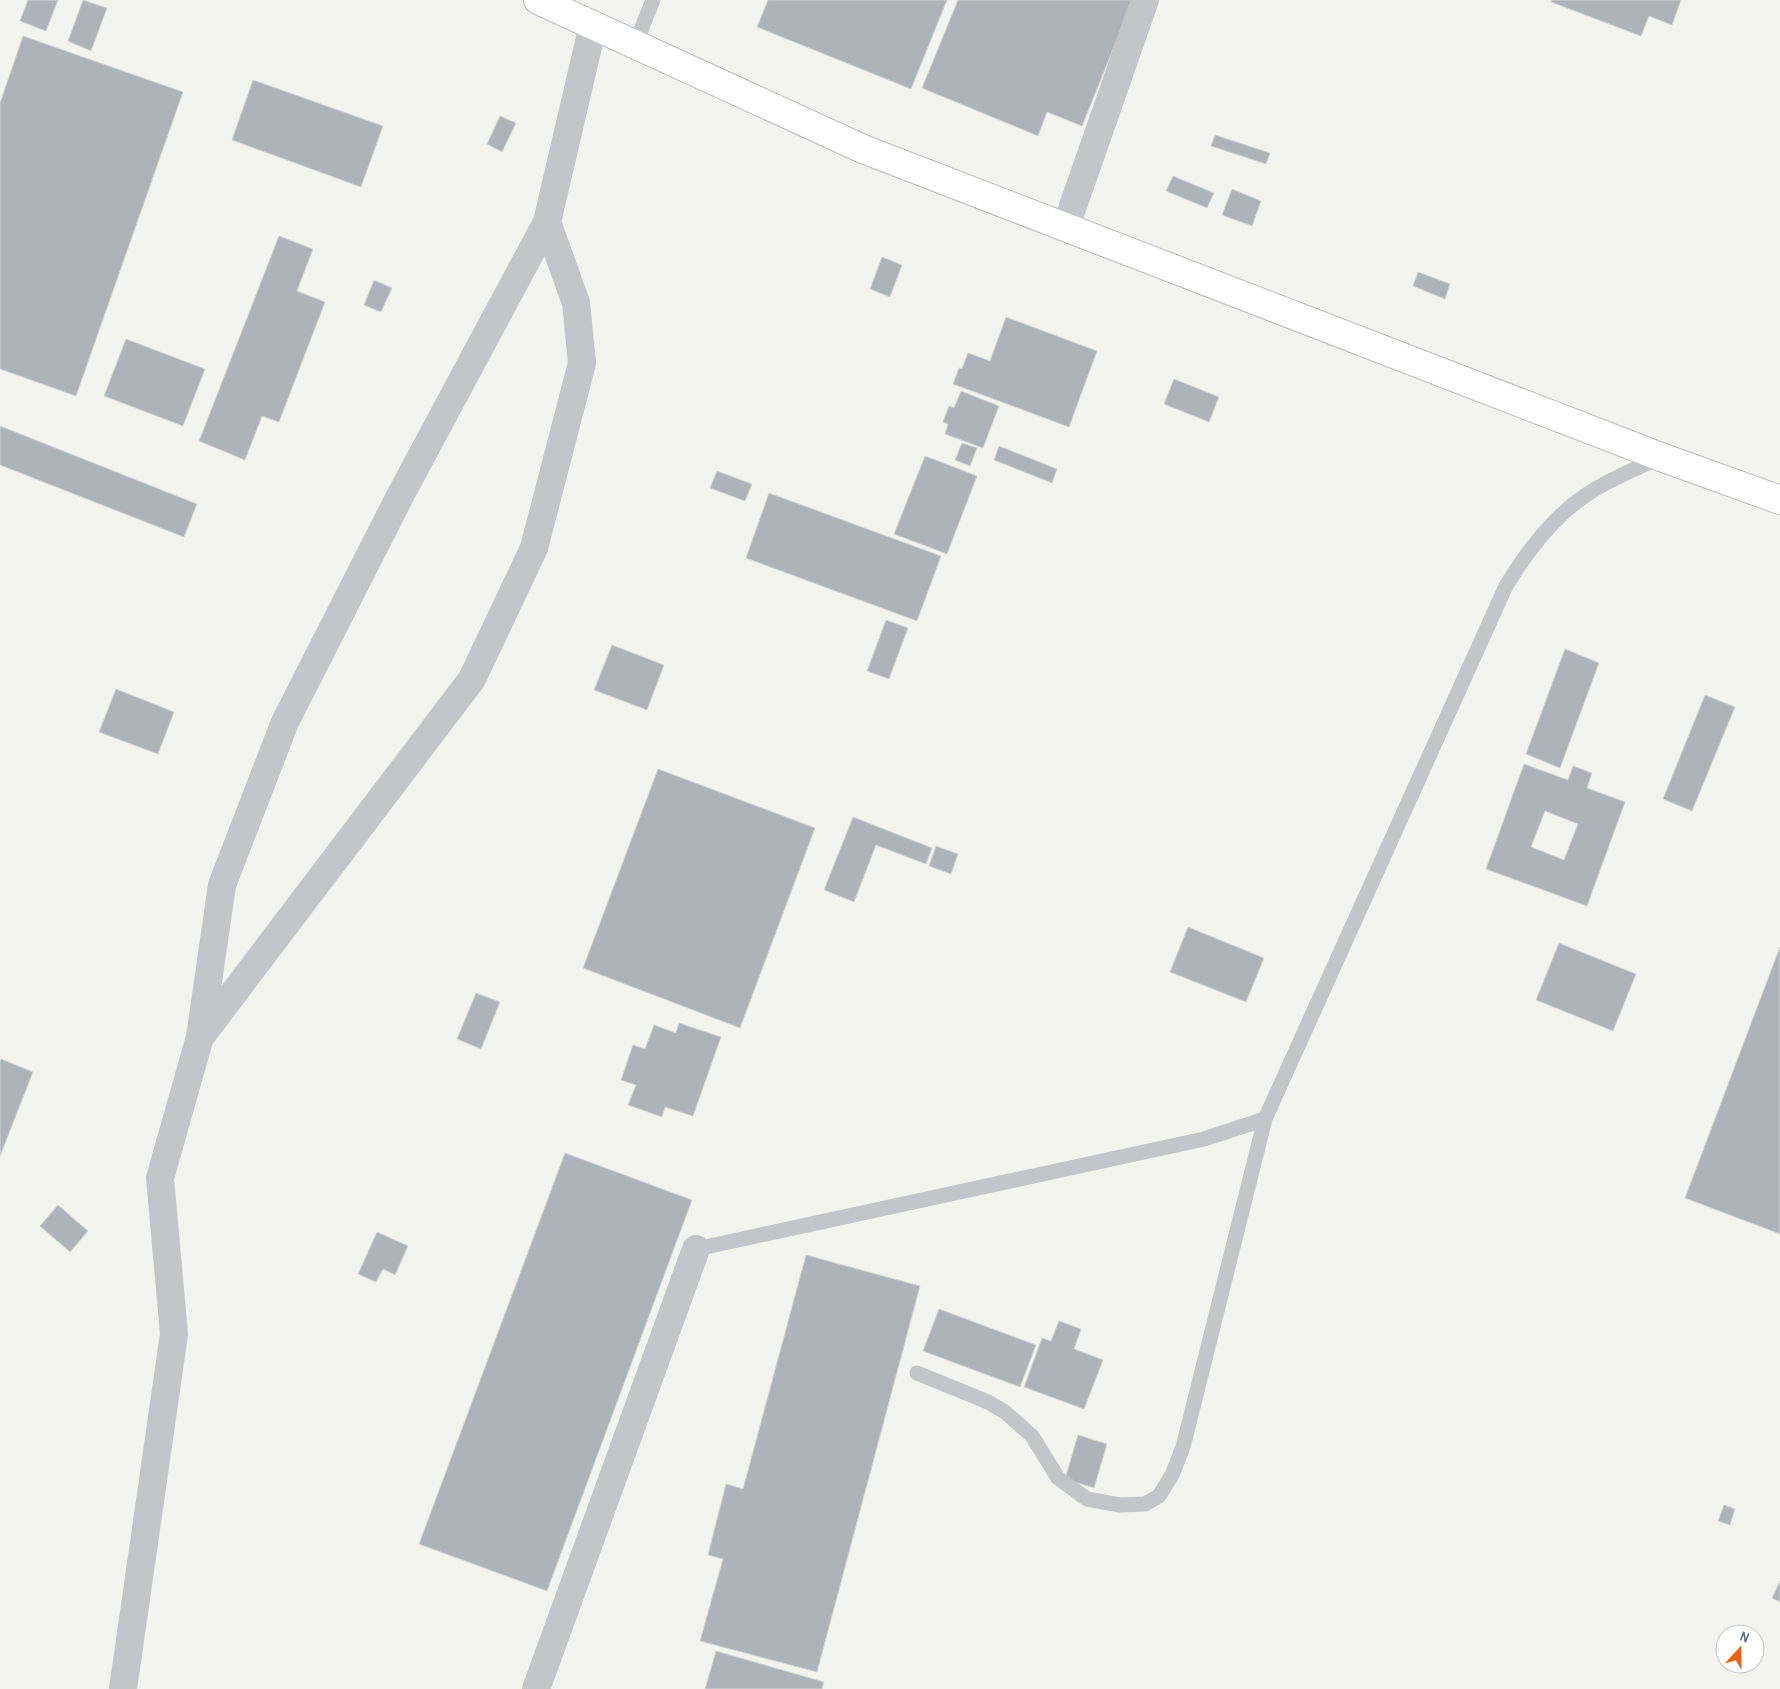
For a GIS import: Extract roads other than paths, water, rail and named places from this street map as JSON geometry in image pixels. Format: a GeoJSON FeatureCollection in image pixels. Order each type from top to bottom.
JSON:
{"type":"FeatureCollection","features":[{"type":"Feature","properties":{"kind":"street"},"geometry":{"type":"LineString","coordinates":[[538,0],[863,149],[1661,457],[1780,500]]}},
{"type":"Feature","properties":{"kind":"street"},"geometry":{"type":"LineString","coordinates":[[1066,226],[1145,0]]}},
{"type":"Feature","properties":{"kind":"street"},"geometry":{"type":"LineString","coordinates":[[123,1689],[174,1334],[160,1178],[200,1037],[222,885],[285,722],[400,496],[547,222],[593,25]]}},
{"type":"Feature","properties":{"kind":"street"},"geometry":{"type":"LineString","coordinates":[[200,1037],[472,679],[534,548],[582,363],[576,303],[547,222]]}},
{"type":"Feature","properties":{"kind":"street"},"geometry":{"type":"LineString","coordinates":[[536,1689],[696,1249]]}},
{"type":"Feature","properties":{"kind":"lane"},"geometry":{"type":"LineString","coordinates":[[635,45],[653,0]]}},
{"type":"Feature","properties":{"kind":"lane"},"geometry":{"type":"LineString","coordinates":[[917,1373],[988,1402],[1005,1412],[1032,1436],[1058,1478],[1088,1499],[1120,1505],[1145,1504],[1160,1496],[1172,1475],[1183,1447],[1265,1119],[1489,623],[1514,573],[1534,545],[1585,495],[1661,457]]}},
{"type":"Feature","properties":{"kind":"lane"},"geometry":{"type":"LineString","coordinates":[[696,1249],[1204,1139],[1265,1119]]}}]}
